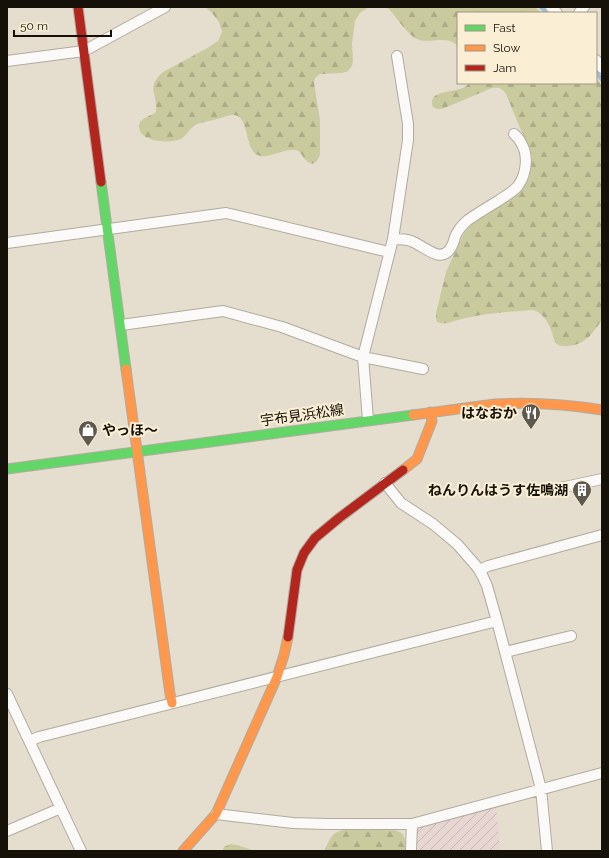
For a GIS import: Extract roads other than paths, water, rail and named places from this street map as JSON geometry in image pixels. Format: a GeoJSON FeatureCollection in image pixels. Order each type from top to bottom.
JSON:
{"type":"FeatureCollection","features":[{"type":"Feature","properties":{"kind":"street"},"geometry":{"type":"LineString","coordinates":[[78,7],[172,703]]}},
{"type":"Feature","properties":{"kind":"street"},"geometry":{"type":"LineString","coordinates":[[7,61],[84,51],[165,7]]}},
{"type":"Feature","properties":{"kind":"street"},"geometry":{"type":"LineString","coordinates":[[368,420],[362,357],[393,238],[408,140],[408,124],[397,56]]}},
{"type":"Feature","properties":{"kind":"street"},"geometry":{"type":"LineString","coordinates":[[393,238],[413,242],[434,254],[444,254],[448,252],[463,224],[518,186],[525,169],[526,159],[520,141],[514,134]]}},
{"type":"Feature","properties":{"kind":"street"},"geometry":{"type":"LineString","coordinates":[[7,243],[226,213],[389,252]]}},
{"type":"Feature","properties":{"kind":"street"},"geometry":{"type":"LineString","coordinates":[[120,325],[223,311],[282,327],[362,357],[423,369]]}},
{"type":"Feature","properties":{"kind":"street","name":"宇布見浜松線"},"geometry":{"type":"LineString","coordinates":[[7,469],[495,404],[532,402],[569,404],[602,410]]}},
{"type":"Feature","properties":{"kind":"street"},"geometry":{"type":"LineString","coordinates":[[183,851],[216,814],[277,677],[288,640],[297,570],[304,553],[309,545],[322,532],[417,459],[432,421],[430,412]]}},
{"type":"Feature","properties":{"kind":"street"},"geometry":{"type":"LineString","coordinates":[[560,488],[602,479]]}},
{"type":"Feature","properties":{"kind":"street"},"geometry":{"type":"LineString","coordinates":[[385,483],[400,503],[433,524],[445,534],[480,570],[487,586],[540,789],[546,851]]}},
{"type":"Feature","properties":{"kind":"street"},"geometry":{"type":"LineString","coordinates":[[480,570],[488,566],[602,535]]}},
{"type":"Feature","properties":{"kind":"street"},"geometry":{"type":"LineString","coordinates":[[29,741],[39,736],[496,621]]}},
{"type":"Feature","properties":{"kind":"street"},"geometry":{"type":"LineString","coordinates":[[504,652],[571,636]]}},
{"type":"Feature","properties":{"kind":"street"},"geometry":{"type":"LineString","coordinates":[[7,694],[81,851]]}},
{"type":"Feature","properties":{"kind":"street"},"geometry":{"type":"LineString","coordinates":[[216,814],[294,823],[412,824],[602,773]]}},
{"type":"Feature","properties":{"kind":"street"},"geometry":{"type":"LineString","coordinates":[[7,831],[61,808]]}},
{"type":"Feature","properties":{"kind":"street"},"geometry":{"type":"LineString","coordinates":[[411,851],[412,824]]}},
{"type":"Feature","properties":{"kind":"waterway"},"geometry":{"type":"LineString","coordinates":[[541,7],[546,12]]}},
{"type":"Feature","properties":{"kind":"waterway"},"geometry":{"type":"LineString","coordinates":[[597,73],[602,80]]}},
{"type":"Feature","properties":{"kind":"place","name":"はなおか"},"geometry":{"type":"Point","coordinates":[531,430]}},
{"type":"Feature","properties":{"kind":"place","name":"やっほ～"},"geometry":{"type":"Point","coordinates":[88,447]}},
{"type":"Feature","properties":{"kind":"place","name":"ねんりんはうす佐鳴湖"},"geometry":{"type":"Point","coordinates":[582,507]}}]}
